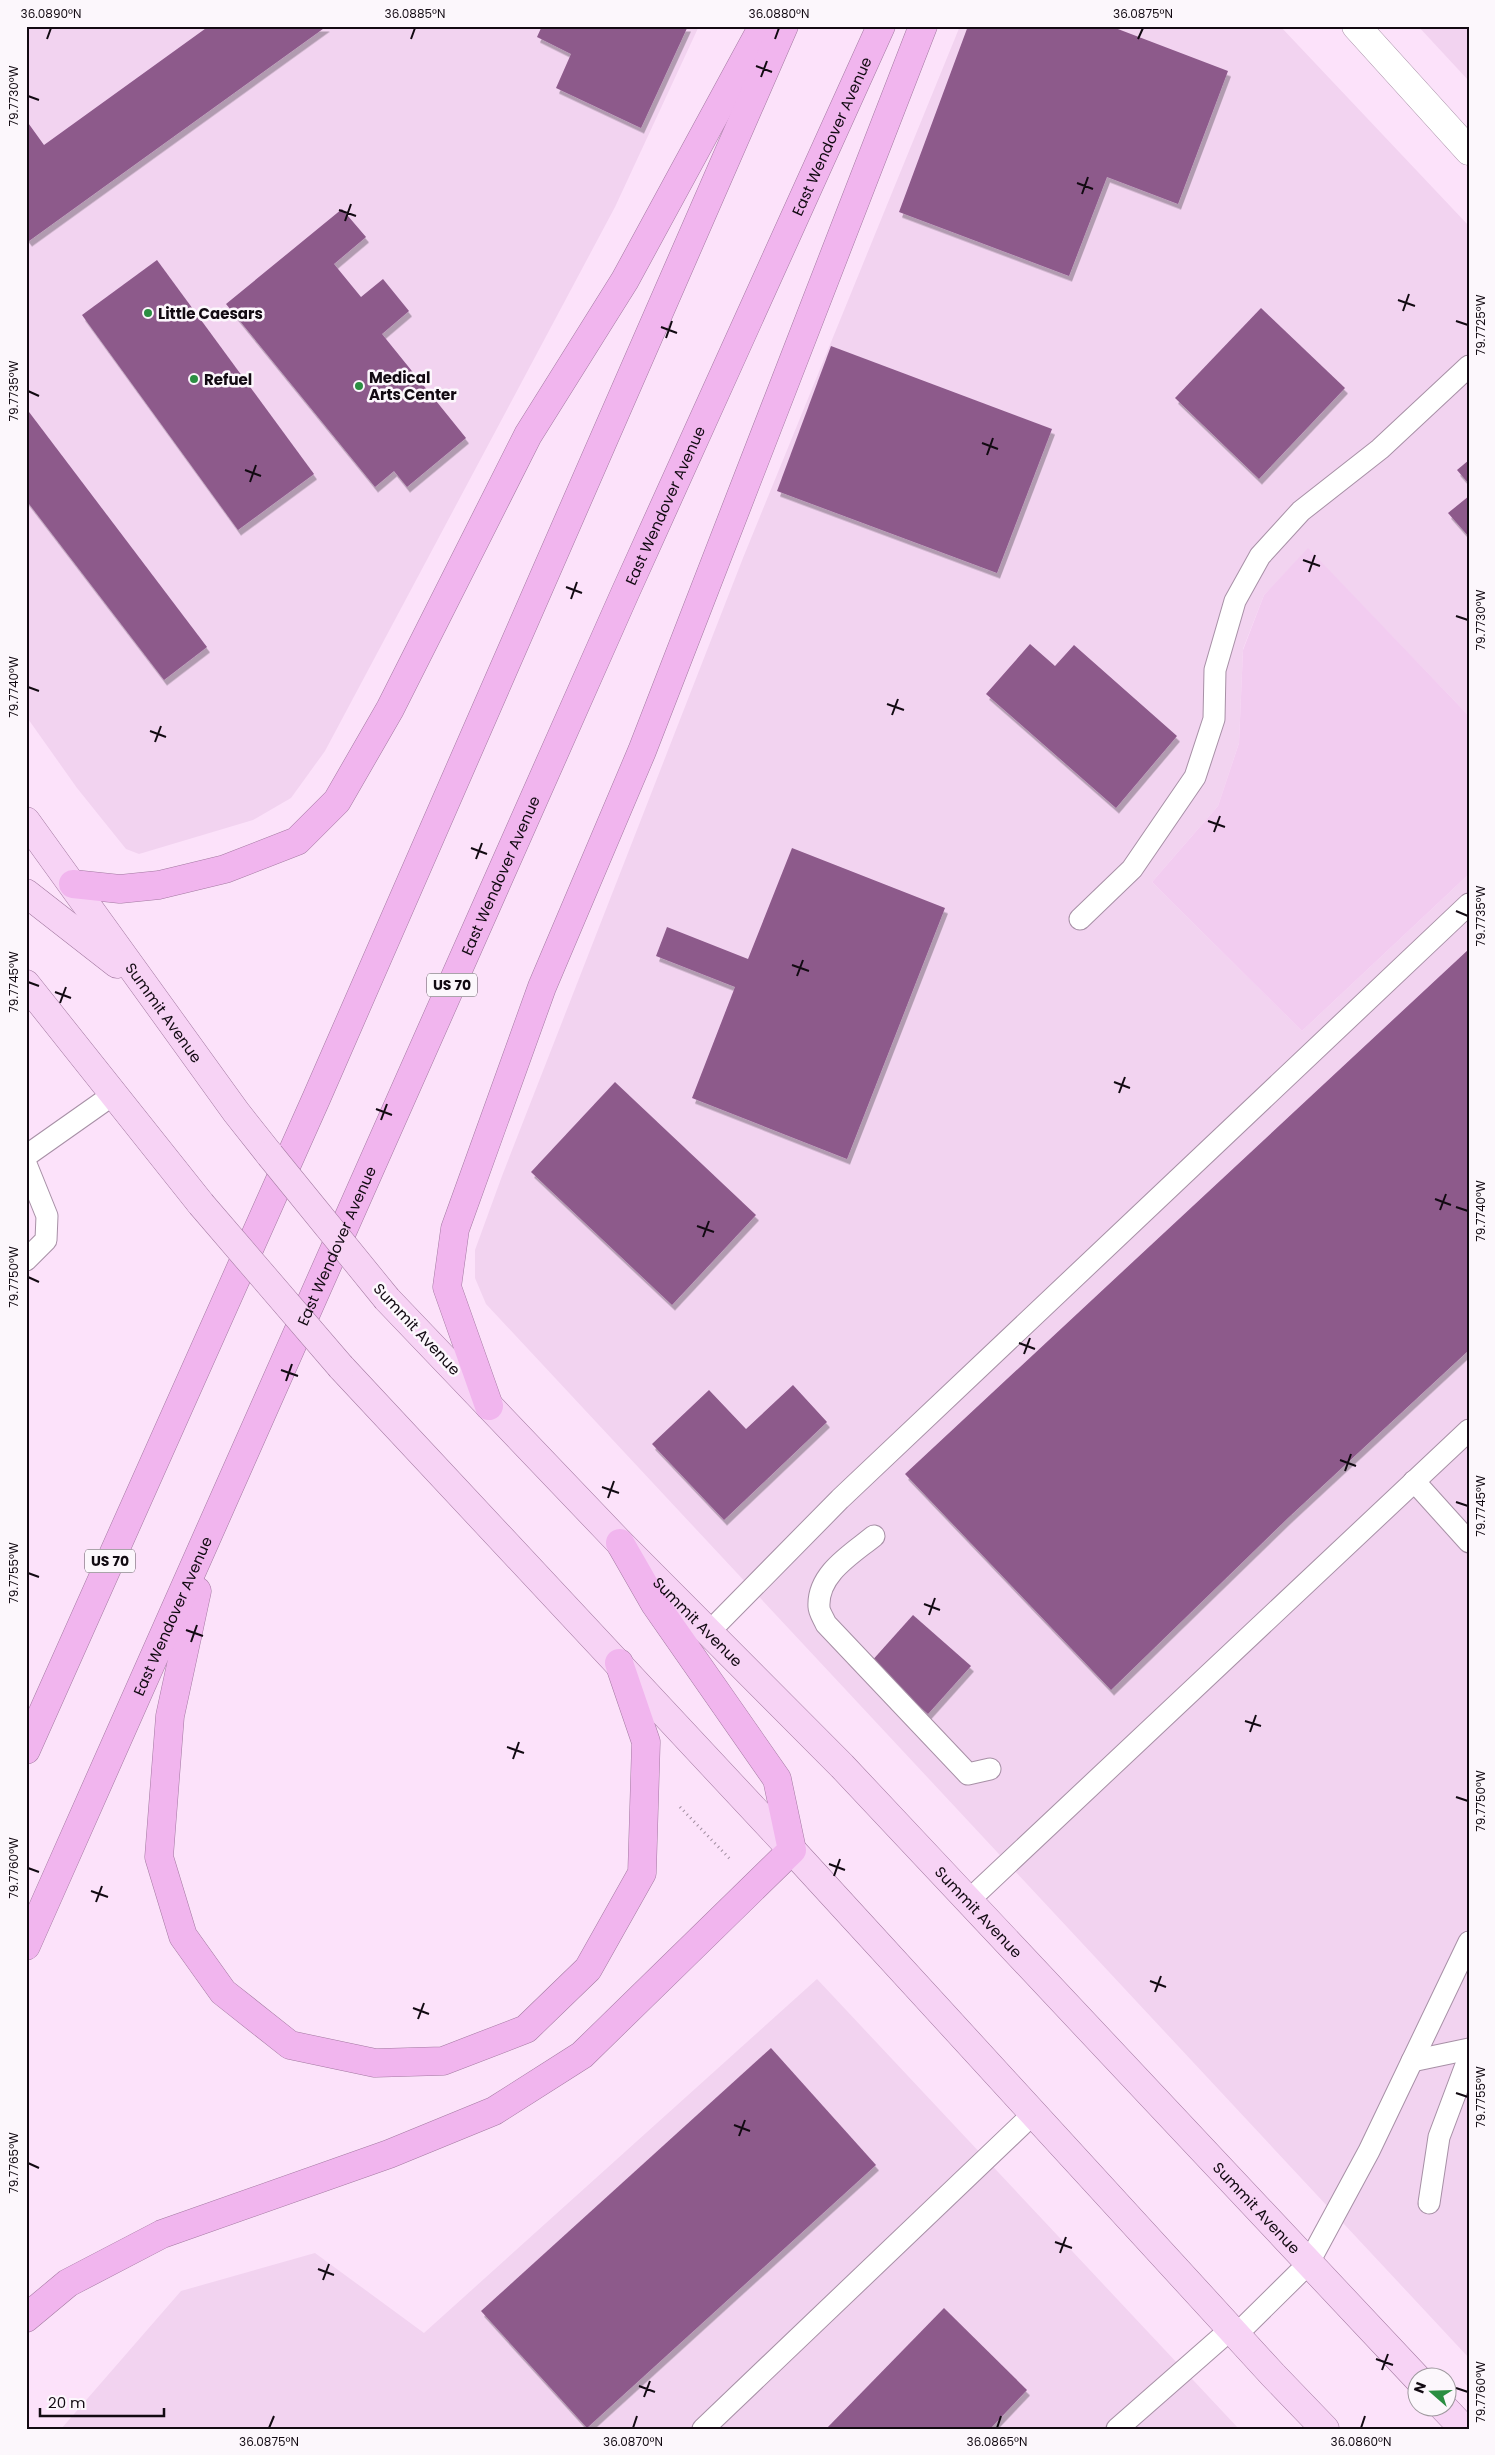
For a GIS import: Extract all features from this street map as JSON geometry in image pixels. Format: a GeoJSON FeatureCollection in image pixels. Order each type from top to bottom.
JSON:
{"type":"FeatureCollection","features":[{"type":"Feature","properties":{"kind":"highway"},"geometry":{"type":"LineString","coordinates":[[73,884],[120,889],[159,885],[225,869],[297,841],[337,801],[390,710],[528,435],[624,280],[763,26]]}},
{"type":"Feature","properties":{"kind":"highway","name":"US 70"},"geometry":{"type":"LineString","coordinates":[[26,1750],[34,1725],[320,1090],[784,26]]}},
{"type":"Feature","properties":{"kind":"highway","name":"East Wendover Avenue"},"geometry":{"type":"LineString","coordinates":[[26,1946],[625,593],[881,26]]}},
{"type":"Feature","properties":{"kind":"highway"},"geometry":{"type":"LineString","coordinates":[[489,1406],[447,1287],[455,1229],[542,988],[642,751],[923,26]]}},
{"type":"Feature","properties":{"kind":"highway"},"geometry":{"type":"LineString","coordinates":[[208,1538],[170,1716],[159,1857],[183,1936],[223,1992],[290,2045],[375,2062],[443,2061],[526,2029],[588,1969],[642,1873],[646,1742],[619,1663]]}},
{"type":"Feature","properties":{"kind":"highway"},"geometry":{"type":"LineString","coordinates":[[26,2318],[68,2283],[162,2234],[389,2154],[494,2111],[582,2055],[792,1850],[777,1780],[655,1604],[620,1542]]}},
{"type":"Feature","properties":{"kind":"main road","name":"Summit Avenue"},"geometry":{"type":"LineString","coordinates":[[26,821],[236,1112],[387,1299],[620,1542],[842,1766],[1408,2369]]}},
{"type":"Feature","properties":{"kind":"main road"},"geometry":{"type":"LineString","coordinates":[[26,893],[145,987]]}},
{"type":"Feature","properties":{"kind":"main road"},"geometry":{"type":"LineString","coordinates":[[26,984],[201,1204],[341,1367],[619,1663],[1325,2429]]}},
{"type":"Feature","properties":{"kind":"main road"},"geometry":{"type":"LineString","coordinates":[[1454,2418],[1464,2429]]}},
{"type":"Feature","properties":{"kind":"street"},"geometry":{"type":"LineString","coordinates":[[1356,26],[1469,151]]}},
{"type":"Feature","properties":{"kind":"lane"},"geometry":{"type":"LineString","coordinates":[[1080,919],[1132,870],[1195,777],[1214,719],[1215,670],[1233,610],[1260,556],[1301,511],[1380,449],[1469,366]]}},
{"type":"Feature","properties":{"kind":"lane"},"geometry":{"type":"LineString","coordinates":[[709,1632],[840,1499],[1469,904]]}},
{"type":"Feature","properties":{"kind":"lane"},"geometry":{"type":"LineString","coordinates":[[26,1156],[114,1094]]}},
{"type":"Feature","properties":{"kind":"lane"},"geometry":{"type":"LineString","coordinates":[[26,1164],[47,1216],[46,1240],[26,1260]]}},
{"type":"Feature","properties":{"kind":"lane"},"geometry":{"type":"LineString","coordinates":[[968,1901],[1469,1430]]}},
{"type":"Feature","properties":{"kind":"lane"},"geometry":{"type":"LineString","coordinates":[[1414,1481],[1469,1542]]}},
{"type":"Feature","properties":{"kind":"lane"},"geometry":{"type":"LineString","coordinates":[[874,1536],[829,1574],[822,1590],[819,1608],[826,1624],[968,1774],[990,1769]]}},
{"type":"Feature","properties":{"kind":"lane"},"geometry":{"type":"LineString","coordinates":[[1117,2429],[1234,2332],[1308,2264],[1369,2151],[1469,1942]]}},
{"type":"Feature","properties":{"kind":"lane"},"geometry":{"type":"LineString","coordinates":[[1412,2061],[1469,2049]]}},
{"type":"Feature","properties":{"kind":"lane"},"geometry":{"type":"LineString","coordinates":[[1429,2203],[1440,2137],[1469,2057]]}},
{"type":"Feature","properties":{"kind":"lane"},"geometry":{"type":"LineString","coordinates":[[703,2429],[1033,2114]]}},
{"type":"Feature","properties":{"kind":"path"},"geometry":{"type":"LineString","coordinates":[[678,1806],[732,1861]]}},
{"type":"Feature","properties":{"kind":"shaded area"},"geometry":{"type":"Polygon","coordinates":[[[26,26],[699,26],[615,207],[325,751],[291,798],[253,820],[139,854],[126,849],[77,788],[26,716],[26,26]]]}},
{"type":"Feature","properties":{"kind":"shaded area"},"geometry":{"type":"Polygon","coordinates":[[[960,26],[1280,26],[1469,226],[1469,716],[1308,549],[1264,595],[1243,649],[1239,743],[1218,806],[1152,882],[1302,1031],[1469,874],[1469,2358],[486,1304],[475,1278],[475,1250],[502,1176],[743,558],[960,26]]]}},
{"type":"Feature","properties":{"kind":"shaded area"},"geometry":{"type":"Polygon","coordinates":[[[1418,26],[1469,26],[1469,81],[1418,26]]]}},
{"type":"Feature","properties":{"kind":"shaded area"},"geometry":{"type":"Polygon","coordinates":[[[1308,548],[1469,716],[1469,874],[1302,1031],[1152,882],[1218,806],[1239,743],[1243,650],[1264,595],[1308,548]]]}},
{"type":"Feature","properties":{"kind":"shaded area"},"geometry":{"type":"Polygon","coordinates":[[[817,1979],[1239,2429],[61,2429],[181,2291],[315,2253],[424,2333],[817,1979]]]}},
{"type":"Feature","properties":{"kind":"building"},"geometry":{"type":"Polygon","coordinates":[[[209,26],[327,26],[29,241],[26,237],[26,120],[44,145],[209,26]]]}},
{"type":"Feature","properties":{"kind":"building"},"geometry":{"type":"Polygon","coordinates":[[[542,26],[688,26],[641,128],[556,88],[571,54],[537,37],[542,26]]]}},
{"type":"Feature","properties":{"kind":"building"},"geometry":{"type":"Polygon","coordinates":[[[968,26],[1110,26],[1228,71],[1178,204],[1107,177],[1069,276],[899,212],[968,26]]]}},
{"type":"Feature","properties":{"kind":"building","name":"Medical Arts Center"},"geometry":{"type":"Polygon","coordinates":[[[342,209],[366,237],[334,264],[361,297],[383,279],[409,311],[382,334],[466,438],[407,487],[394,471],[375,487],[226,304],[342,209]]]}},
{"type":"Feature","properties":{"kind":"building"},"geometry":{"type":"Polygon","coordinates":[[[157,260],[314,474],[238,530],[82,315],[157,260]]]}},
{"type":"Feature","properties":{"kind":"building"},"geometry":{"type":"Polygon","coordinates":[[[1261,308],[1345,388],[1259,479],[1175,398],[1261,308]]]}},
{"type":"Feature","properties":{"kind":"building"},"geometry":{"type":"Polygon","coordinates":[[[831,346],[1052,429],[997,573],[777,491],[831,346]]]}},
{"type":"Feature","properties":{"kind":"building"},"geometry":{"type":"Polygon","coordinates":[[[26,408],[207,647],[164,680],[26,500],[26,408]]]}},
{"type":"Feature","properties":{"kind":"building"},"geometry":{"type":"Polygon","coordinates":[[[1469,460],[1469,484],[1457,470],[1469,460]]]}},
{"type":"Feature","properties":{"kind":"building"},"geometry":{"type":"Polygon","coordinates":[[[1469,496],[1469,537],[1448,513],[1469,496]]]}},
{"type":"Feature","properties":{"kind":"building"},"geometry":{"type":"Polygon","coordinates":[[[1030,644],[1055,666],[1074,645],[1177,736],[1116,808],[986,694],[1030,644]]]}},
{"type":"Feature","properties":{"kind":"building"},"geometry":{"type":"Polygon","coordinates":[[[792,848],[945,908],[847,1159],[692,1098],[735,987],[656,956],[667,927],[748,959],[792,848]]]}},
{"type":"Feature","properties":{"kind":"building"},"geometry":{"type":"Polygon","coordinates":[[[1469,949],[1469,1350],[1289,1517],[1111,1690],[905,1474],[1469,949]]]}},
{"type":"Feature","properties":{"kind":"building"},"geometry":{"type":"Polygon","coordinates":[[[615,1082],[756,1215],[672,1305],[531,1172],[615,1082]]]}},
{"type":"Feature","properties":{"kind":"building"},"geometry":{"type":"Polygon","coordinates":[[[793,1385],[827,1422],[724,1520],[652,1444],[709,1390],[746,1429],[793,1385]]]}},
{"type":"Feature","properties":{"kind":"building"},"geometry":{"type":"Polygon","coordinates":[[[913,1615],[971,1666],[928,1714],[870,1663],[913,1615]]]}},
{"type":"Feature","properties":{"kind":"building"},"geometry":{"type":"Polygon","coordinates":[[[771,2048],[876,2165],[587,2428],[481,2311],[771,2048]]]}},
{"type":"Feature","properties":{"kind":"building"},"geometry":{"type":"Polygon","coordinates":[[[944,2308],[1027,2390],[990,2429],[826,2429],[944,2308]]]}},
{"type":"Feature","properties":{"kind":"place","name":"Little Caesars"},"geometry":{"type":"Point","coordinates":[148,313]}},
{"type":"Feature","properties":{"kind":"place","name":"Refuel"},"geometry":{"type":"Point","coordinates":[194,379]}},
{"type":"Feature","properties":{"kind":"place","name":"Medical Arts Center"},"geometry":{"type":"Point","coordinates":[359,386]}}]}
